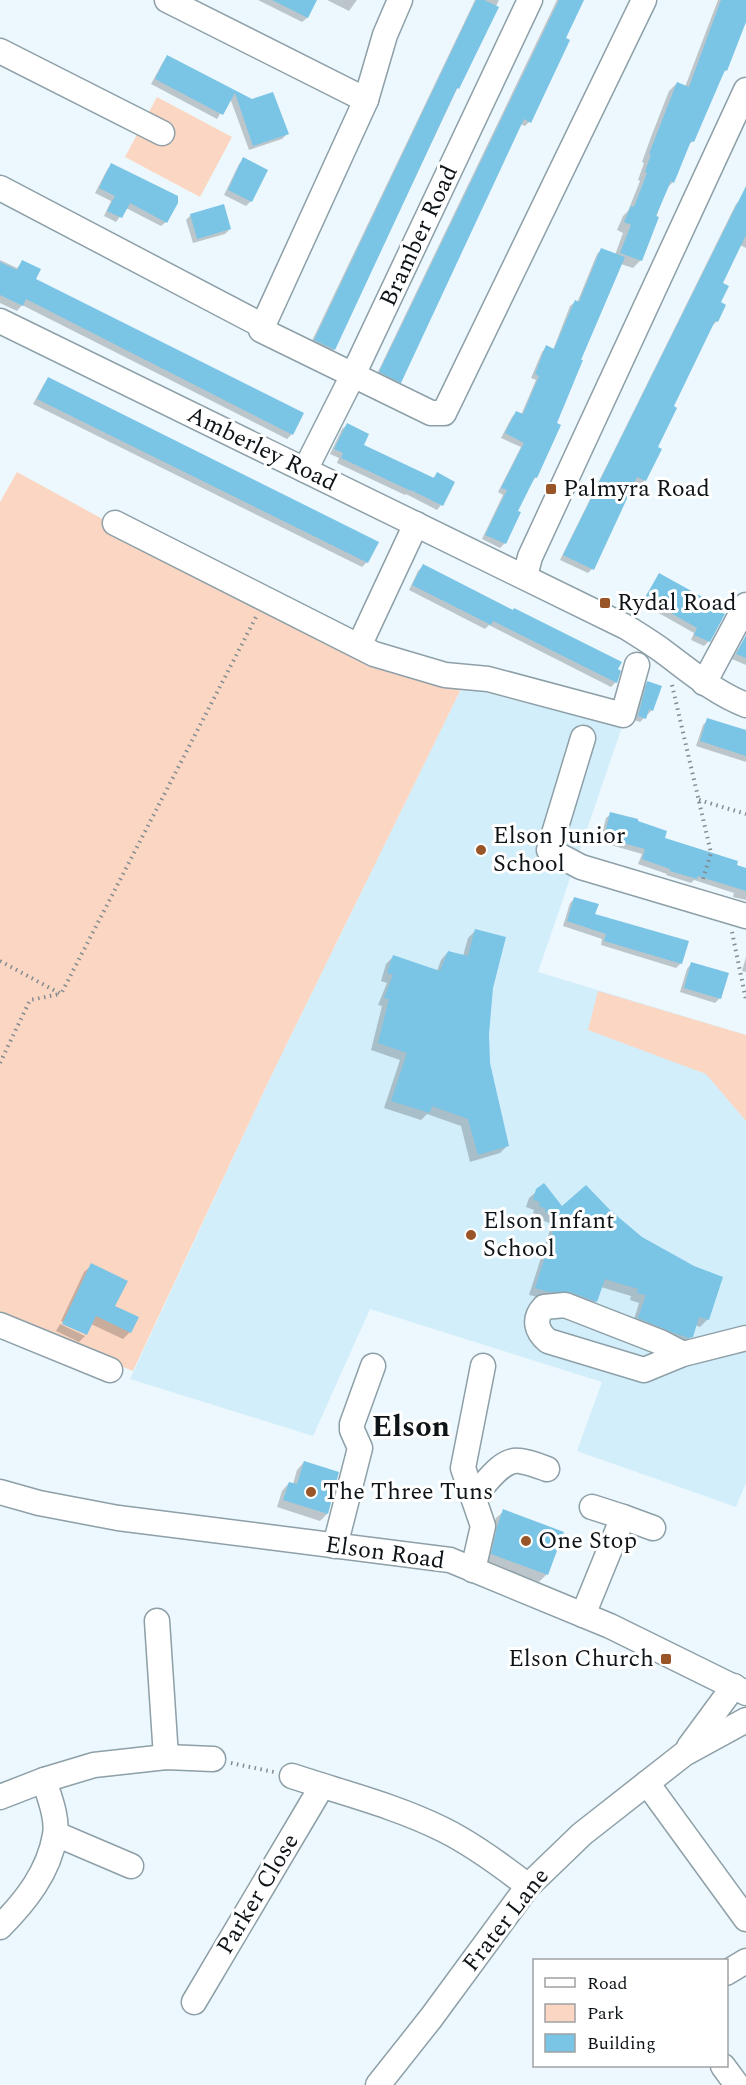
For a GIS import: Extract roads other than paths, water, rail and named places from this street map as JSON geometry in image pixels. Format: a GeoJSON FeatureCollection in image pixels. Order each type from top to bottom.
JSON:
{"type":"FeatureCollection","features":[{"type":"Feature","properties":{"kind":"street"},"geometry":{"type":"LineString","coordinates":[[167,0],[366,100]]}},
{"type":"Feature","properties":{"kind":"street"},"geometry":{"type":"LineString","coordinates":[[400,0],[385,35],[366,100],[261,330],[431,413],[444,413],[644,0]]}},
{"type":"Feature","properties":{"kind":"street","name":"Bramber Road"},"geometry":{"type":"LineString","coordinates":[[305,470],[353,375],[530,0]]}},
{"type":"Feature","properties":{"kind":"street"},"geometry":{"type":"LineString","coordinates":[[0,51],[162,133]]}},
{"type":"Feature","properties":{"kind":"street"},"geometry":{"type":"LineString","coordinates":[[746,90],[530,557],[525,576],[626,627],[664,652],[704,683],[730,699],[746,705]]}},
{"type":"Feature","properties":{"kind":"street"},"geometry":{"type":"LineString","coordinates":[[0,188],[263,326]]}},
{"type":"Feature","properties":{"kind":"street","name":"Amberley Road"},"geometry":{"type":"LineString","coordinates":[[0,321],[525,576]]}},
{"type":"Feature","properties":{"kind":"street"},"geometry":{"type":"LineString","coordinates":[[115,523],[374,654],[445,675],[488,679],[623,715],[637,665]]}},
{"type":"Feature","properties":{"kind":"street"},"geometry":{"type":"LineString","coordinates":[[359,646],[416,524]]}},
{"type":"Feature","properties":{"kind":"street"},"geometry":{"type":"LineString","coordinates":[[704,683],[746,605]]}},
{"type":"Feature","properties":{"kind":"street"},"geometry":{"type":"LineString","coordinates":[[583,738],[549,850],[581,867],[736,914]]}},
{"type":"Feature","properties":{"kind":"street"},"geometry":{"type":"LineString","coordinates":[[682,1354],[660,1342],[565,1305],[544,1306],[538,1313],[537,1324],[541,1335],[548,1341],[644,1370],[682,1354],[746,1338]]}},
{"type":"Feature","properties":{"kind":"street"},"geometry":{"type":"LineString","coordinates":[[0,1325],[110,1370]]}},
{"type":"Feature","properties":{"kind":"street"},"geometry":{"type":"LineString","coordinates":[[335,1546],[360,1449],[352,1430],[352,1424],[373,1366]]}},
{"type":"Feature","properties":{"kind":"street"},"geometry":{"type":"LineString","coordinates":[[473,1570],[483,1526],[463,1468],[483,1366]]}},
{"type":"Feature","properties":{"kind":"street"},"geometry":{"type":"LineString","coordinates":[[473,1497],[498,1468],[507,1462],[519,1461],[548,1469]]}},
{"type":"Feature","properties":{"kind":"street","name":"Elson Road"},"geometry":{"type":"LineString","coordinates":[[0,1492],[39,1503],[118,1518],[450,1560],[610,1626],[740,1689]]}},
{"type":"Feature","properties":{"kind":"street"},"geometry":{"type":"LineString","coordinates":[[592,1507],[653,1528]]}},
{"type":"Feature","properties":{"kind":"street"},"geometry":{"type":"LineString","coordinates":[[583,1615],[623,1517]]}},
{"type":"Feature","properties":{"kind":"street"},"geometry":{"type":"LineString","coordinates":[[157,1621],[166,1757]]}},
{"type":"Feature","properties":{"kind":"street","name":"Frater Lane"},"geometry":{"type":"LineString","coordinates":[[684,1754],[740,1689]]}},
{"type":"Feature","properties":{"kind":"street","name":"Frater Lane"},"geometry":{"type":"LineString","coordinates":[[378,2085],[431,2018],[528,1886],[582,1834],[684,1754],[746,1720]]}},
{"type":"Feature","properties":{"kind":"street"},"geometry":{"type":"LineString","coordinates":[[1,1794],[94,1765],[166,1757],[213,1759]]}},
{"type":"Feature","properties":{"kind":"street"},"geometry":{"type":"LineString","coordinates":[[292,1776],[382,1804],[443,1830],[485,1853],[528,1886]]}},
{"type":"Feature","properties":{"kind":"street"},"geometry":{"type":"LineString","coordinates":[[0,1928],[23,1903],[43,1870],[56,1834],[44,1780]]}},
{"type":"Feature","properties":{"kind":"street"},"geometry":{"type":"LineString","coordinates":[[647,1783],[746,1919]]}},
{"type":"Feature","properties":{"kind":"street","name":"Parker Close"},"geometry":{"type":"LineString","coordinates":[[194,2002],[322,1786]]}},
{"type":"Feature","properties":{"kind":"street"},"geometry":{"type":"LineString","coordinates":[[56,1834],[131,1866]]}},
{"type":"Feature","properties":{"kind":"street"},"geometry":{"type":"LineString","coordinates":[[728,1972],[746,1961]]}},
{"type":"Feature","properties":{"kind":"street"},"geometry":{"type":"LineString","coordinates":[[724,2067],[737,2085]]}},
{"type":"Feature","properties":{"kind":"place","name":"Palmyra Road"},"geometry":{"type":"Point","coordinates":[551,489]}},
{"type":"Feature","properties":{"kind":"place","name":"Rydal Road"},"geometry":{"type":"Point","coordinates":[605,603]}},
{"type":"Feature","properties":{"kind":"place","name":"Elson Junior School"},"geometry":{"type":"Point","coordinates":[481,850]}},
{"type":"Feature","properties":{"kind":"place","name":"Elson Infant School"},"geometry":{"type":"Point","coordinates":[471,1235]}},
{"type":"Feature","properties":{"kind":"place","name":"The Three Tuns"},"geometry":{"type":"Point","coordinates":[311,1492]}},
{"type":"Feature","properties":{"kind":"place","name":"One Stop"},"geometry":{"type":"Point","coordinates":[526,1541]}},
{"type":"Feature","properties":{"kind":"place","name":"Elson Church"},"geometry":{"type":"Point","coordinates":[666,1659]}},
{"type":"Feature","properties":{"kind":"district","name":"Elson"},"geometry":{"type":"Point","coordinates":[411,1427]}}]}
